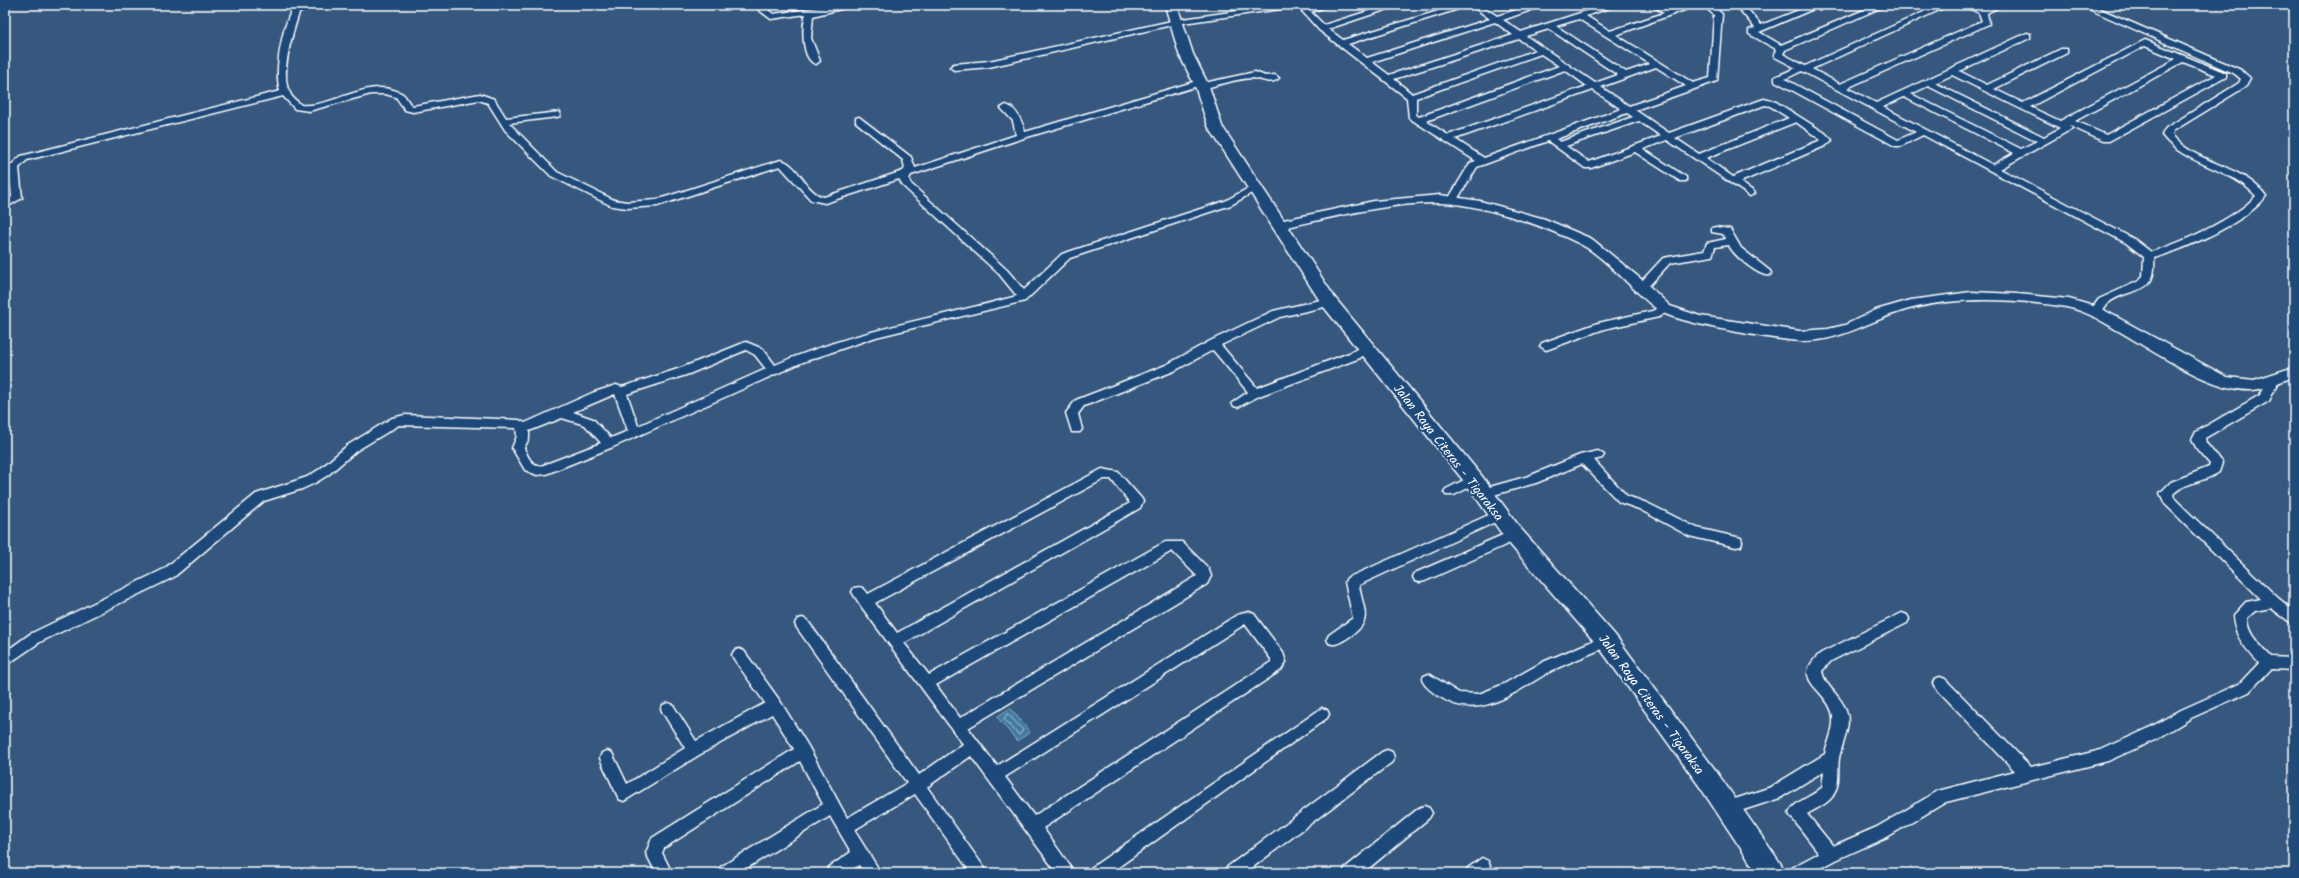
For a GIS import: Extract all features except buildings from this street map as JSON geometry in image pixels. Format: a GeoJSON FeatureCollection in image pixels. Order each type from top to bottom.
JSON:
{"type":"FeatureCollection","features":[{"type":"Feature","properties":{"kind":"main road","name":"Jalan Raya Citeras - Tigaraksa"},"geometry":{"type":"LineString","coordinates":[[1171,5],[1186,54],[1201,85],[1216,126],[1257,187],[1279,225],[1329,302],[1478,486],[1514,535],[1607,641],[1728,808],[1772,873]]}},
{"type":"Feature","properties":{"kind":"street"},"geometry":{"type":"LineString","coordinates":[[312,5],[295,12],[287,40],[283,70],[284,92],[298,107],[304,108],[375,91],[399,95],[408,108],[413,109],[480,97],[491,101],[503,121],[554,174],[602,199],[627,206],[657,203],[778,163],[785,165],[814,198],[820,200],[906,174],[1021,136],[1201,85],[1255,75],[1264,80],[1275,78]]}},
{"type":"Feature","properties":{"kind":"street"},"geometry":{"type":"LineString","coordinates":[[763,10],[771,17],[803,11],[811,13],[852,5]]}},
{"type":"Feature","properties":{"kind":"street"},"geometry":{"type":"LineString","coordinates":[[954,67],[989,64],[1176,22],[1294,5]]}},
{"type":"Feature","properties":{"kind":"street"},"geometry":{"type":"LineString","coordinates":[[1326,5],[1306,11],[1322,28],[1411,97],[1412,116],[1449,138],[1483,161]]}},
{"type":"Feature","properties":{"kind":"street"},"geometry":{"type":"LineString","coordinates":[[1322,28],[1396,5]]}},
{"type":"Feature","properties":{"kind":"street"},"geometry":{"type":"LineString","coordinates":[[1342,43],[1467,5]]}},
{"type":"Feature","properties":{"kind":"street"},"geometry":{"type":"LineString","coordinates":[[1475,5],[1750,193]]}},
{"type":"Feature","properties":{"kind":"street"},"geometry":{"type":"LineString","coordinates":[[1364,62],[1541,5]]}},
{"type":"Feature","properties":{"kind":"street"},"geometry":{"type":"LineString","coordinates":[[1386,78],[1614,5]]}},
{"type":"Feature","properties":{"kind":"street"},"geometry":{"type":"LineString","coordinates":[[1656,5],[1670,13]]}},
{"type":"Feature","properties":{"kind":"street"},"geometry":{"type":"LineString","coordinates":[[1610,34],[1694,5]]}},
{"type":"Feature","properties":{"kind":"street"},"geometry":{"type":"LineString","coordinates":[[1452,201],[1473,165],[1714,79],[1718,14],[1707,5]]}},
{"type":"Feature","properties":{"kind":"street"},"geometry":{"type":"LineString","coordinates":[[1754,5],[1742,7],[1760,29]]}},
{"type":"Feature","properties":{"kind":"street"},"geometry":{"type":"LineString","coordinates":[[1781,48],[1752,32],[1819,5]]}},
{"type":"Feature","properties":{"kind":"street"},"geometry":{"type":"LineString","coordinates":[[1883,5],[1781,48],[1778,55],[2130,241],[2148,256],[2150,271],[2148,278],[2143,283],[2103,301],[2095,311]]}},
{"type":"Feature","properties":{"kind":"street"},"geometry":{"type":"LineString","coordinates":[[1923,132],[1898,144],[1778,79],[1946,5]]}},
{"type":"Feature","properties":{"kind":"street"},"geometry":{"type":"LineString","coordinates":[[1967,5],[1983,12],[1999,5]]}},
{"type":"Feature","properties":{"kind":"street"},"geometry":{"type":"LineString","coordinates":[[2084,5],[2238,72],[2246,78],[2242,85],[2198,110],[2169,130],[2167,135],[2174,144],[2228,171],[2256,188],[2260,196],[2258,200],[2215,227],[2167,251],[2148,256]]}},
{"type":"Feature","properties":{"kind":"street"},"geometry":{"type":"LineString","coordinates":[[1841,87],[1986,22],[1983,12]]}},
{"type":"Feature","properties":{"kind":"street"},"geometry":{"type":"LineString","coordinates":[[811,13],[806,32],[807,44],[816,61]]}},
{"type":"Feature","properties":{"kind":"street"},"geometry":{"type":"LineString","coordinates":[[1580,16],[1693,87]]}},
{"type":"Feature","properties":{"kind":"street"},"geometry":{"type":"LineString","coordinates":[[1549,25],[1626,76]]}},
{"type":"Feature","properties":{"kind":"street"},"geometry":{"type":"LineString","coordinates":[[1876,106],[2026,36]]}},
{"type":"Feature","properties":{"kind":"street"},"geometry":{"type":"LineString","coordinates":[[1950,72],[2023,107],[2106,139],[2223,74],[2182,59],[2145,43],[2023,107]]}},
{"type":"Feature","properties":{"kind":"street"},"geometry":{"type":"LineString","coordinates":[[1411,97],[1542,51]]}},
{"type":"Feature","properties":{"kind":"street"},"geometry":{"type":"LineString","coordinates":[[1987,89],[2064,51]]}},
{"type":"Feature","properties":{"kind":"street"},"geometry":{"type":"LineString","coordinates":[[2064,123],[2182,59]]}},
{"type":"Feature","properties":{"kind":"street"},"geometry":{"type":"LineString","coordinates":[[1449,138],[1657,64]]}},
{"type":"Feature","properties":{"kind":"street"},"geometry":{"type":"LineString","coordinates":[[1419,120],[1566,67]]}},
{"type":"Feature","properties":{"kind":"street"},"geometry":{"type":"LineString","coordinates":[[1927,82],[2045,140]]}},
{"type":"Feature","properties":{"kind":"street"},"geometry":{"type":"LineString","coordinates":[[5,205],[16,198],[14,167],[24,158],[284,92]]}},
{"type":"Feature","properties":{"kind":"street"},"geometry":{"type":"LineString","coordinates":[[1904,94],[2021,153]]}},
{"type":"Feature","properties":{"kind":"street"},"geometry":{"type":"LineString","coordinates":[[1549,138],[1588,166],[1762,103],[1772,104],[1822,135],[1827,142],[1732,181]]}},
{"type":"Feature","properties":{"kind":"street"},"geometry":{"type":"LineString","coordinates":[[1006,108],[1017,120],[1021,136]]}},
{"type":"Feature","properties":{"kind":"street"},"geometry":{"type":"LineString","coordinates":[[503,121],[557,114]]}},
{"type":"Feature","properties":{"kind":"street"},"geometry":{"type":"LineString","coordinates":[[1560,146],[1640,118]]}},
{"type":"Feature","properties":{"kind":"street"},"geometry":{"type":"LineString","coordinates":[[1698,158],[1796,119]]}},
{"type":"Feature","properties":{"kind":"street"},"geometry":{"type":"LineString","coordinates":[[859,120],[908,159],[910,168],[906,174],[906,184],[1003,272],[1024,297]]}},
{"type":"Feature","properties":{"kind":"street"},"geometry":{"type":"LineString","coordinates":[[1994,168],[2067,128],[2064,123]]}},
{"type":"Feature","properties":{"kind":"street"},"geometry":{"type":"LineString","coordinates":[[1637,149],[1683,180]]}},
{"type":"Feature","properties":{"kind":"street"},"geometry":{"type":"LineString","coordinates":[[5,660],[36,638],[169,574],[260,497],[298,486],[311,480],[352,448],[396,421],[404,419],[519,424],[523,429],[524,436],[518,448],[525,465],[533,470],[542,471],[609,444],[799,359],[874,334],[1024,297],[1066,256],[1228,203],[1257,187]]}},
{"type":"Feature","properties":{"kind":"street"},"geometry":{"type":"LineString","coordinates":[[1279,225],[1374,205],[1440,199],[1480,205],[1541,222],[1587,242],[1642,287],[1665,309],[1698,320],[1800,336],[1828,334],[1850,328],[1881,313],[1911,304],[1971,296],[2069,303],[2095,311],[2204,372],[2225,382],[2254,385],[2294,372]]}},
{"type":"Feature","properties":{"kind":"street"},"geometry":{"type":"LineString","coordinates":[[1716,230],[1726,231],[1733,241],[1736,250],[1766,273]]}},
{"type":"Feature","properties":{"kind":"street"},"geometry":{"type":"LineString","coordinates":[[1642,287],[1667,260],[1705,255],[1709,253],[1710,245],[1733,241]]}},
{"type":"Feature","properties":{"kind":"street"},"geometry":{"type":"LineString","coordinates":[[1076,429],[1072,413],[1080,403],[1170,368],[1214,344],[1277,314],[1329,302]]}},
{"type":"Feature","properties":{"kind":"street"},"geometry":{"type":"LineString","coordinates":[[1546,346],[1602,326],[1655,314],[1665,309]]}},
{"type":"Feature","properties":{"kind":"street"},"geometry":{"type":"LineString","coordinates":[[1214,344],[1256,393]]}},
{"type":"Feature","properties":{"kind":"street"},"geometry":{"type":"LineString","coordinates":[[621,392],[685,371],[746,346],[759,352],[773,371]]}},
{"type":"Feature","properties":{"kind":"street"},"geometry":{"type":"LineString","coordinates":[[1238,403],[1256,393],[1356,356],[1367,348]]}},
{"type":"Feature","properties":{"kind":"street"},"geometry":{"type":"LineString","coordinates":[[2274,378],[2266,398],[2200,435],[2198,440],[2216,462],[2215,469],[2196,480],[2169,488],[2166,493],[2169,501],[2211,543],[2247,574],[2273,602],[2294,619]]}},
{"type":"Feature","properties":{"kind":"street"},"geometry":{"type":"LineString","coordinates":[[523,429],[610,390],[616,389],[621,392],[634,432]]}},
{"type":"Feature","properties":{"kind":"street"},"geometry":{"type":"LineString","coordinates":[[561,413],[589,422],[609,444]]}},
{"type":"Feature","properties":{"kind":"street"},"geometry":{"type":"LineString","coordinates":[[1450,492],[1478,486],[1532,480],[1584,458],[1598,455]]}},
{"type":"Feature","properties":{"kind":"street"},"geometry":{"type":"LineString","coordinates":[[1584,458],[1623,500],[1643,506],[1694,532],[1736,542]]}},
{"type":"Feature","properties":{"kind":"street"},"geometry":{"type":"LineString","coordinates":[[895,641],[1133,508],[1137,501],[1114,475],[1102,474],[862,597],[1067,873]]}},
{"type":"Feature","properties":{"kind":"street"},"geometry":{"type":"LineString","coordinates":[[1334,639],[1359,623],[1362,615],[1353,592],[1352,582],[1500,515]]}},
{"type":"Feature","properties":{"kind":"street"},"geometry":{"type":"LineString","coordinates":[[1420,577],[1514,535]]}},
{"type":"Feature","properties":{"kind":"street"},"geometry":{"type":"LineString","coordinates":[[926,684],[1170,546],[1177,546],[1203,572],[1204,576],[1202,580],[959,726]]}},
{"type":"Feature","properties":{"kind":"street"},"geometry":{"type":"LineString","coordinates":[[2273,602],[2251,606],[2240,616],[2239,625],[2244,636],[2268,663],[2294,664]]}},
{"type":"Feature","properties":{"kind":"street"},"geometry":{"type":"LineString","coordinates":[[995,775],[1242,619],[1249,618],[1278,657],[1279,662],[1276,666],[1033,826]]}},
{"type":"Feature","properties":{"kind":"street"},"geometry":{"type":"LineString","coordinates":[[1830,855],[1797,814],[1798,811],[1828,792],[1832,776],[1832,758],[1840,727],[1840,712],[1817,680],[1814,669],[1817,663],[1902,619]]}},
{"type":"Feature","properties":{"kind":"street"},"geometry":{"type":"LineString","coordinates":[[802,624],[980,873]]}},
{"type":"Feature","properties":{"kind":"street"},"geometry":{"type":"LineString","coordinates":[[1428,680],[1452,696],[1467,701],[1493,697],[1549,666],[1607,641]]}},
{"type":"Feature","properties":{"kind":"street"},"geometry":{"type":"LineString","coordinates":[[739,655],[775,705],[804,752],[844,828],[873,873]]}},
{"type":"Feature","properties":{"kind":"street"},"geometry":{"type":"LineString","coordinates":[[1797,873],[1830,855],[1863,841],[1943,796],[2103,756],[2152,734],[2186,714],[2244,688],[2268,663]]}},
{"type":"Feature","properties":{"kind":"street"},"geometry":{"type":"LineString","coordinates":[[1940,683],[2028,774]]}},
{"type":"Feature","properties":{"kind":"street"},"geometry":{"type":"LineString","coordinates":[[607,758],[624,794],[694,750],[775,705]]}},
{"type":"Feature","properties":{"kind":"street"},"geometry":{"type":"LineString","coordinates":[[668,709],[694,750]]}},
{"type":"Feature","properties":{"kind":"street"},"geometry":{"type":"LineString","coordinates":[[1097,873],[1322,714]]}},
{"type":"Feature","properties":{"kind":"street"},"geometry":{"type":"LineString","coordinates":[[844,828],[917,785],[973,746]]}},
{"type":"Feature","properties":{"kind":"street"},"geometry":{"type":"LineString","coordinates":[[664,873],[654,853],[658,843],[804,752]]}},
{"type":"Feature","properties":{"kind":"street"},"geometry":{"type":"LineString","coordinates":[[1232,873],[1387,757]]}},
{"type":"Feature","properties":{"kind":"street"},"geometry":{"type":"LineString","coordinates":[[1728,808],[1775,793],[1832,758]]}},
{"type":"Feature","properties":{"kind":"street"},"geometry":{"type":"LineString","coordinates":[[725,873],[833,806]]}},
{"type":"Feature","properties":{"kind":"street"},"geometry":{"type":"LineString","coordinates":[[1351,873],[1424,813]]}},
{"type":"Feature","properties":{"kind":"street"},"geometry":{"type":"LineString","coordinates":[[834,873],[861,854]]}},
{"type":"Feature","properties":{"kind":"water"},"geometry":{"type":"Polygon","coordinates":[[[1010,708],[1030,732],[1017,741],[997,717],[1010,708]]]}}]}
